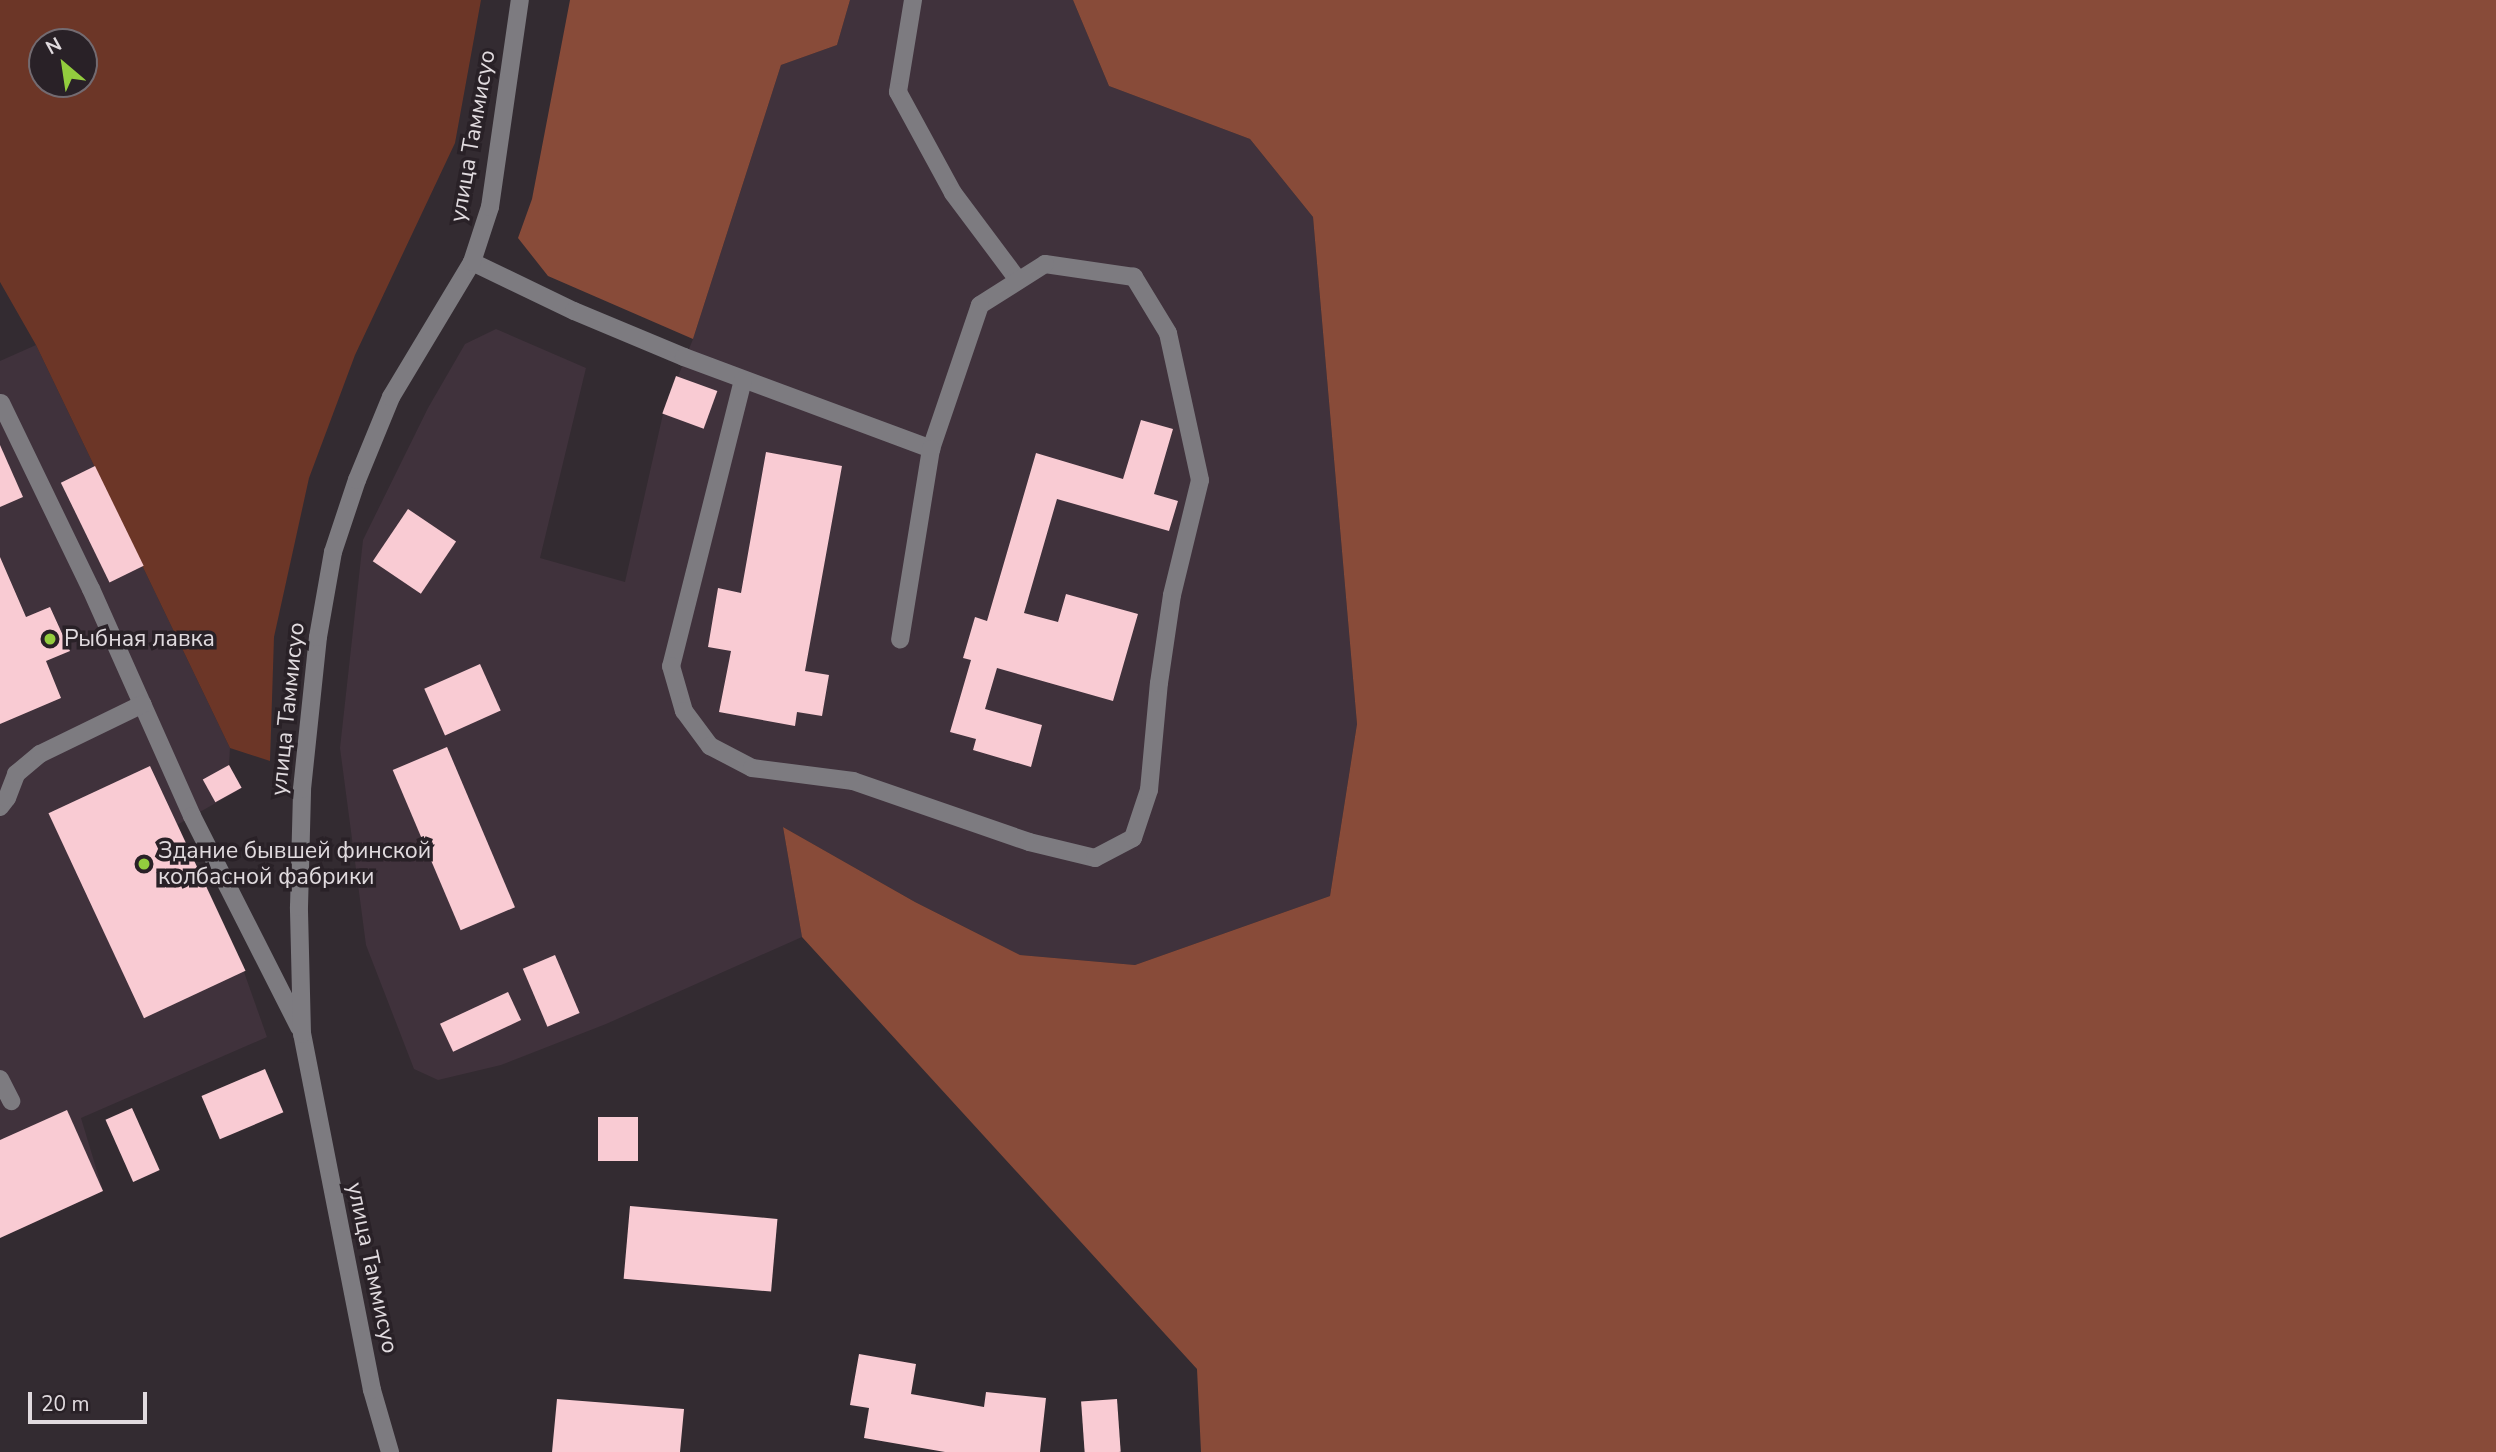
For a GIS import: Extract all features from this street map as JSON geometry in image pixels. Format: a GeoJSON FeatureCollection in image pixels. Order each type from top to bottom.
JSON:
{"type":"FeatureCollection","features":[{"type":"Feature","properties":{"kind":"street","name":"улица Таммисуо"},"geometry":{"type":"LineString","coordinates":[[390,1452],[372,1390],[302,1034],[299,907],[302,789],[318,637],[333,552],[356,480],[391,397],[472,262],[490,207],[520,0]]}},
{"type":"Feature","properties":{"kind":"street"},"geometry":{"type":"LineString","coordinates":[[913,0],[898,92],[953,192],[1018,281]]}},
{"type":"Feature","properties":{"kind":"street"},"geometry":{"type":"LineString","coordinates":[[472,262],[574,311],[743,380],[931,449]]}},
{"type":"Feature","properties":{"kind":"street"},"geometry":{"type":"LineString","coordinates":[[743,380],[671,666],[684,711],[710,746],[752,768],[853,781],[1030,842],[1095,858],[1133,838],[1149,790],[1159,683],[1172,594],[1200,480],[1168,333],[1134,277],[1045,264],[980,305],[931,449],[900,640]]}},
{"type":"Feature","properties":{"kind":"street"},"geometry":{"type":"LineString","coordinates":[[1,403],[143,704],[192,816],[302,1034]]}},
{"type":"Feature","properties":{"kind":"street"},"geometry":{"type":"LineString","coordinates":[[0,807],[16,774],[40,754],[143,704]]}},
{"type":"Feature","properties":{"kind":"street"},"geometry":{"type":"LineString","coordinates":[[0,1079],[10,1101]]}},
{"type":"Feature","properties":{"kind":"shaded area"},"geometry":{"type":"Polygon","coordinates":[[[0,0],[481,0],[455,143],[355,355],[309,478],[274,637],[270,761],[230,748],[36,345],[0,282],[0,0]]]}},
{"type":"Feature","properties":{"kind":"shaded area"},"geometry":{"type":"Polygon","coordinates":[[[570,0],[850,0],[837,45],[781,65],[693,339],[548,276],[518,238],[532,199],[570,0]]]}},
{"type":"Feature","properties":{"kind":"shaded area"},"geometry":{"type":"Polygon","coordinates":[[[850,0],[1073,0],[1109,86],[1250,139],[1313,217],[1357,724],[1330,896],[1135,965],[1020,955],[915,902],[783,827],[802,937],[606,1024],[501,1065],[438,1080],[414,1069],[366,945],[340,748],[363,540],[428,408],[465,344],[496,329],[586,368],[540,558],[625,582],[663,414],[693,339],[781,65],[837,45],[850,0]]]}},
{"type":"Feature","properties":{"kind":"shaded area"},"geometry":{"type":"Polygon","coordinates":[[[1073,0],[2496,0],[2496,1452],[1201,1452],[1197,1369],[802,937],[783,827],[915,902],[1020,955],[1135,965],[1330,896],[1357,724],[1313,217],[1250,139],[1109,86],[1073,0]]]}},
{"type":"Feature","properties":{"kind":"shaded area"},"geometry":{"type":"Polygon","coordinates":[[[36,345],[230,748],[229,765],[242,788],[177,825],[244,972],[267,1037],[81,1118],[103,1191],[0,1238],[0,361],[36,345]]]}},
{"type":"Feature","properties":{"kind":"building"},"geometry":{"type":"Polygon","coordinates":[[[676,376],[717,391],[704,429],[662,414],[676,376]]]}},
{"type":"Feature","properties":{"kind":"building"},"geometry":{"type":"Polygon","coordinates":[[[1141,420],[1173,429],[1154,494],[1178,501],[1169,531],[1057,499],[1024,613],[1058,622],[1066,594],[1138,614],[1113,701],[997,668],[985,709],[1042,725],[1031,767],[973,750],[976,739],[950,732],[971,660],[963,658],[975,617],[987,621],[1036,453],[1123,479],[1141,420]]]}},
{"type":"Feature","properties":{"kind":"building"},"geometry":{"type":"Polygon","coordinates":[[[0,445],[23,497],[0,507],[0,445]]]}},
{"type":"Feature","properties":{"kind":"building"},"geometry":{"type":"Polygon","coordinates":[[[766,452],[842,466],[805,671],[829,675],[822,716],[797,712],[795,726],[719,712],[731,651],[708,647],[718,588],[741,593],[766,452]]]}},
{"type":"Feature","properties":{"kind":"building"},"geometry":{"type":"Polygon","coordinates":[[[95,466],[144,566],[110,582],[61,483],[95,466]]]}},
{"type":"Feature","properties":{"kind":"building"},"geometry":{"type":"Polygon","coordinates":[[[408,509],[456,541],[421,594],[373,561],[408,509]]]}},
{"type":"Feature","properties":{"kind":"building"},"geometry":{"type":"Polygon","coordinates":[[[0,557],[26,617],[50,607],[70,651],[46,661],[61,698],[0,724],[0,557]]]}},
{"type":"Feature","properties":{"kind":"building"},"geometry":{"type":"Polygon","coordinates":[[[480,664],[501,711],[445,735],[424,689],[480,664]]]}},
{"type":"Feature","properties":{"kind":"building"},"geometry":{"type":"Polygon","coordinates":[[[447,747],[515,907],[461,930],[393,770],[447,747]]]}},
{"type":"Feature","properties":{"kind":"building"},"geometry":{"type":"Polygon","coordinates":[[[229,765],[242,788],[215,802],[203,780],[229,765]]]}},
{"type":"Feature","properties":{"kind":"building"},"geometry":{"type":"Polygon","coordinates":[[[150,766],[246,971],[144,1018],[48,813],[150,766]]]}},
{"type":"Feature","properties":{"kind":"building"},"geometry":{"type":"Polygon","coordinates":[[[555,955],[580,1013],[547,1027],[523,969],[555,955]]]}},
{"type":"Feature","properties":{"kind":"building"},"geometry":{"type":"Polygon","coordinates":[[[508,992],[521,1020],[453,1052],[440,1024],[508,992]]]}},
{"type":"Feature","properties":{"kind":"building"},"geometry":{"type":"Polygon","coordinates":[[[265,1069],[283,1112],[220,1139],[201,1096],[265,1069]]]}},
{"type":"Feature","properties":{"kind":"building"},"geometry":{"type":"Polygon","coordinates":[[[132,1108],[160,1170],[133,1182],[106,1120],[132,1108]]]}},
{"type":"Feature","properties":{"kind":"building"},"geometry":{"type":"Polygon","coordinates":[[[67,1110],[103,1191],[0,1238],[0,1140],[67,1110]]]}},
{"type":"Feature","properties":{"kind":"building"},"geometry":{"type":"Polygon","coordinates":[[[598,1117],[638,1117],[638,1161],[598,1161],[598,1117]]]}},
{"type":"Feature","properties":{"kind":"building"},"geometry":{"type":"Polygon","coordinates":[[[630,1206],[777,1219],[771,1292],[624,1279],[630,1206]]]}},
{"type":"Feature","properties":{"kind":"building"},"geometry":{"type":"Polygon","coordinates":[[[859,1354],[916,1364],[911,1394],[984,1407],[986,1392],[1046,1398],[1040,1452],[945,1452],[864,1438],[869,1408],[850,1405],[859,1354]]]}},
{"type":"Feature","properties":{"kind":"building"},"geometry":{"type":"Polygon","coordinates":[[[557,1399],[684,1409],[680,1452],[552,1452],[557,1399]]]}},
{"type":"Feature","properties":{"kind":"building"},"geometry":{"type":"Polygon","coordinates":[[[1117,1399],[1121,1452],[1085,1452],[1081,1402],[1117,1399]]]}},
{"type":"Feature","properties":{"kind":"place","name":"Рыбная лавка"},"geometry":{"type":"Point","coordinates":[50,639]}},
{"type":"Feature","properties":{"kind":"place","name":"Здание бывшей финской колбасной фабрики"},"geometry":{"type":"Point","coordinates":[144,864]}}]}
